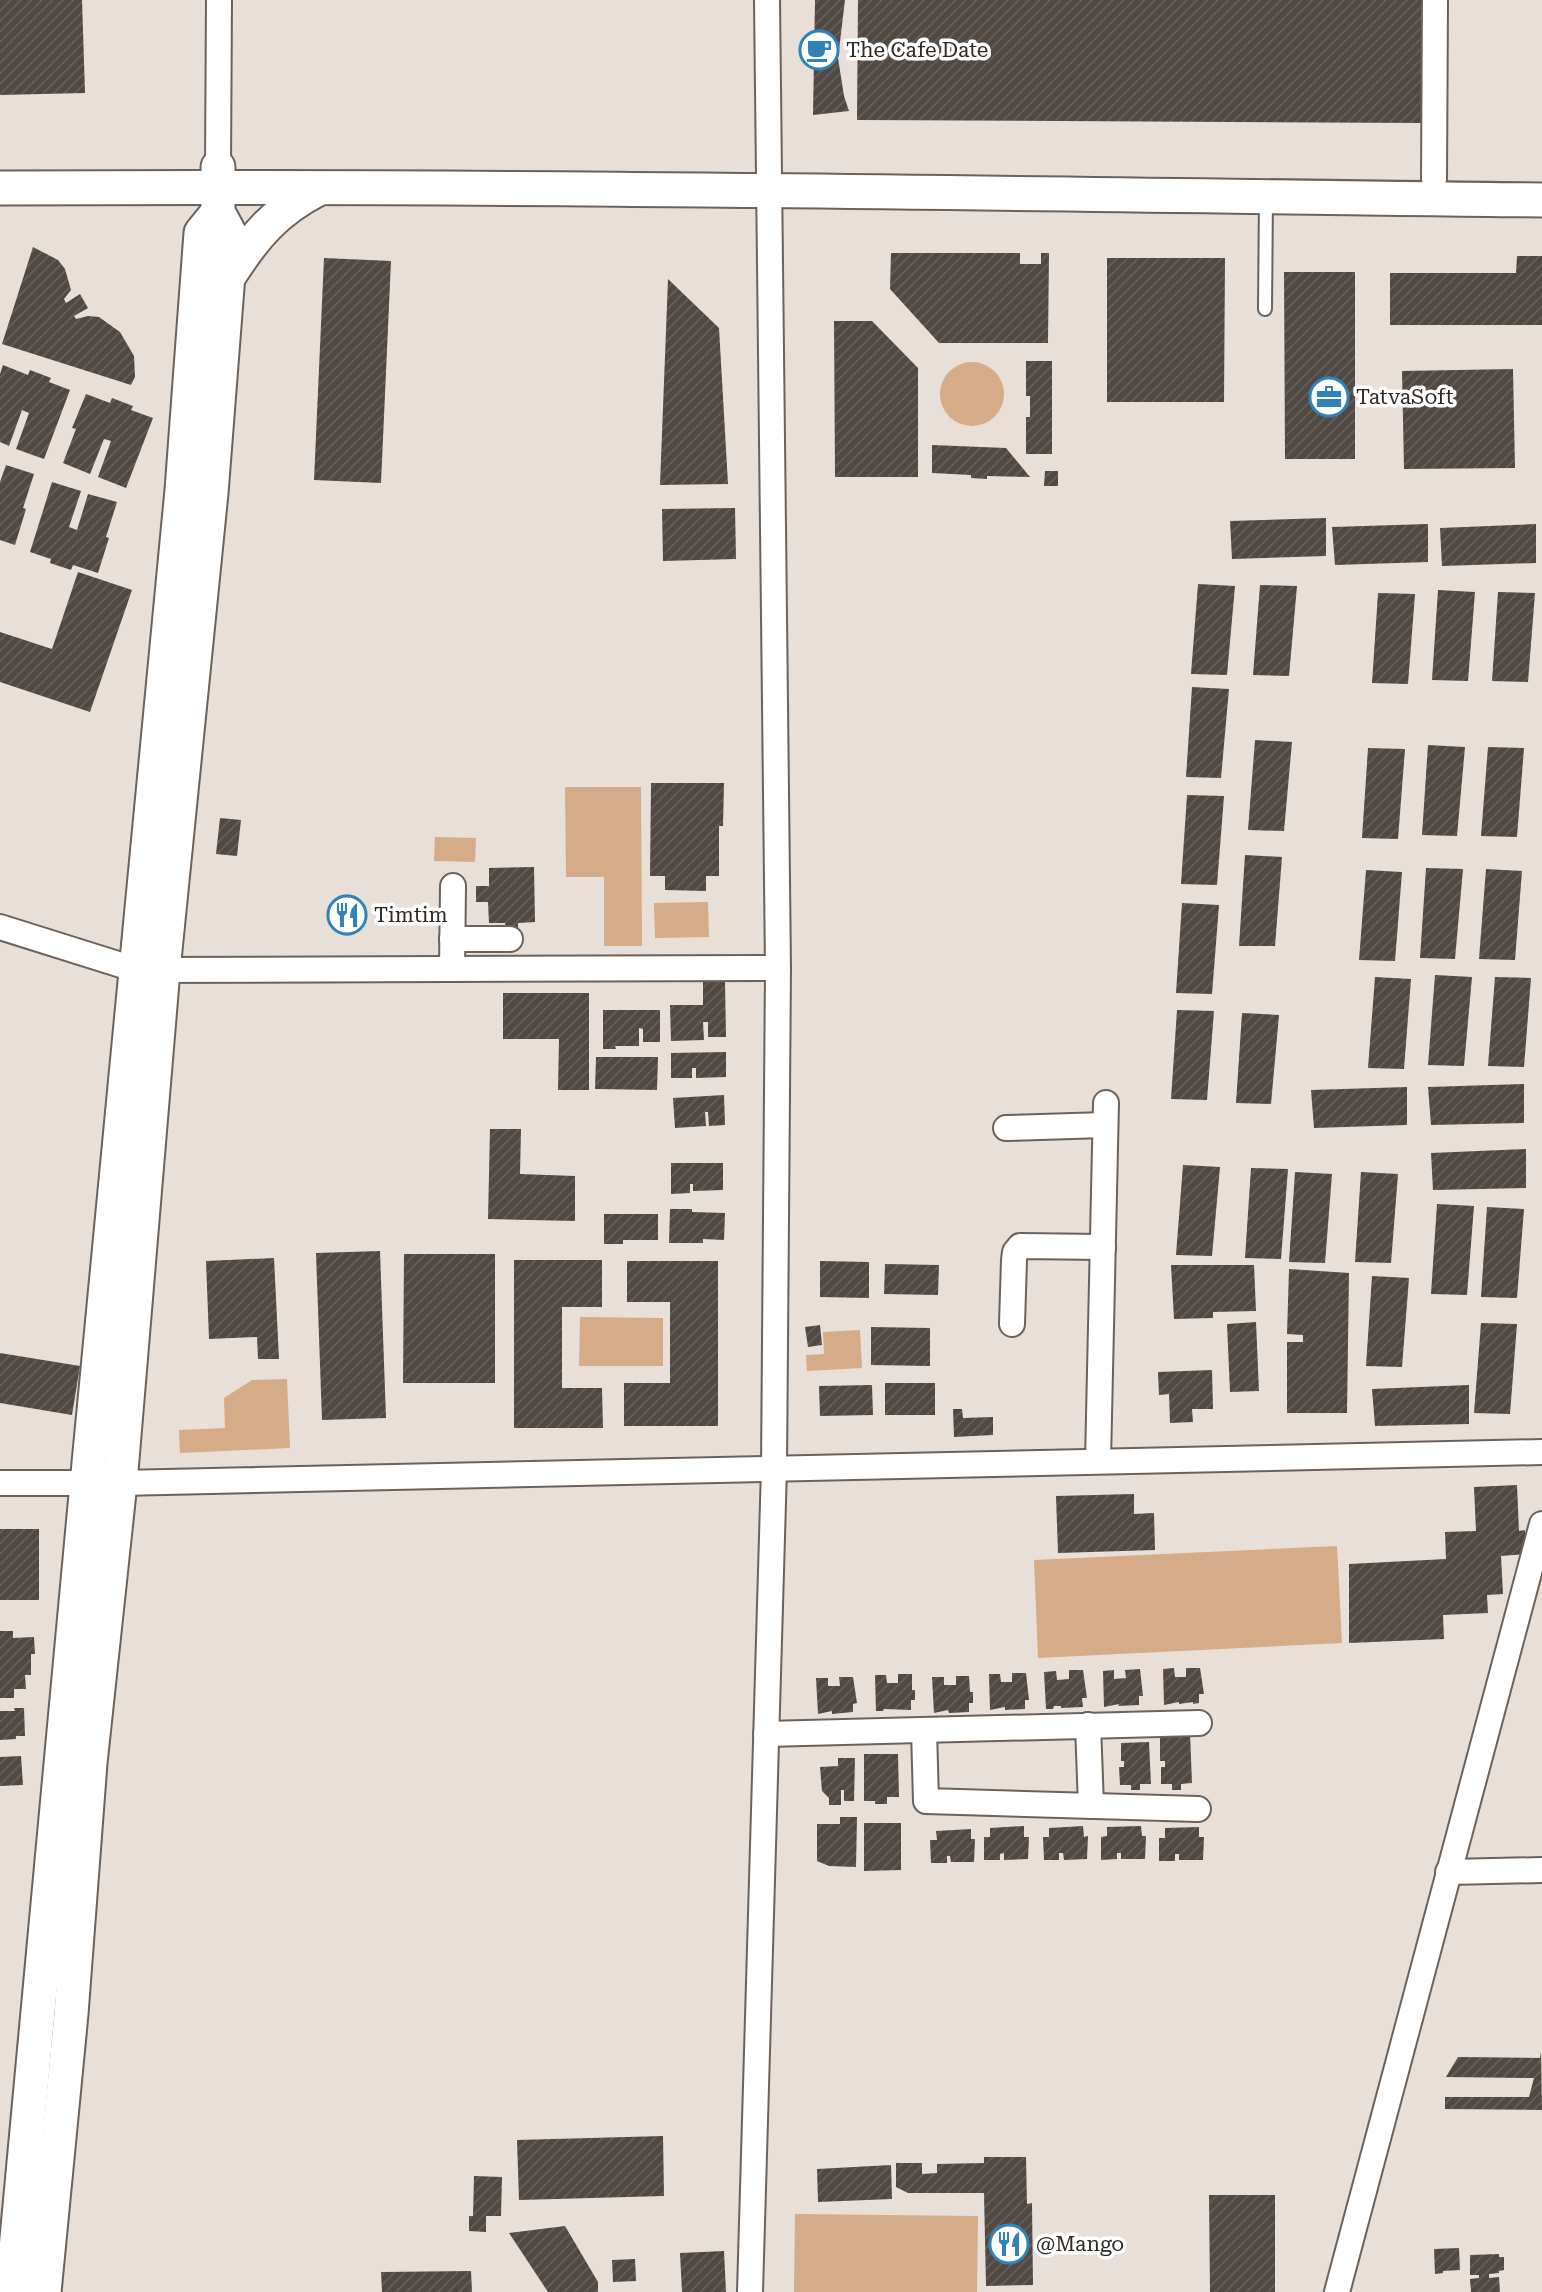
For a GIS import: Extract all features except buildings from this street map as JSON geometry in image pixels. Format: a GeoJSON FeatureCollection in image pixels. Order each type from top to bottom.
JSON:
{"type":"FeatureCollection","features":[{"type":"Feature","properties":{"kind":"street"},"geometry":{"type":"LineString","coordinates":[[12,2292],[87,1484],[211,493],[230,236],[218,189],[219,0]]}},
{"type":"Feature","properties":{"kind":"street"},"geometry":{"type":"LineString","coordinates":[[750,2292],[774,1468],[778,968],[768,0]]}},
{"type":"Feature","properties":{"kind":"street"},"geometry":{"type":"LineString","coordinates":[[1434,179],[1435,0]]}},
{"type":"Feature","properties":{"kind":"street"},"geometry":{"type":"LineString","coordinates":[[0,166],[218,189],[768,180],[1542,179]]}},
{"type":"Feature","properties":{"kind":"street"},"geometry":{"type":"LineString","coordinates":[[0,188],[318,189],[768,180],[1266,197],[1542,201]]}},
{"type":"Feature","properties":{"kind":"street"},"geometry":{"type":"LineString","coordinates":[[44,2292],[71,2014],[90,1763],[120,1483],[150,970],[201,233],[218,189]]}},
{"type":"Feature","properties":{"kind":"street"},"geometry":{"type":"LineString","coordinates":[[227,278],[251,241],[267,223],[294,202],[318,189]]}},
{"type":"Feature","properties":{"kind":"street"},"geometry":{"type":"LineString","coordinates":[[452,969],[453,886]]}},
{"type":"Feature","properties":{"kind":"street"},"geometry":{"type":"LineString","coordinates":[[0,927],[150,970],[778,968]]}},
{"type":"Feature","properties":{"kind":"street"},"geometry":{"type":"LineString","coordinates":[[452,939],[510,939]]}},
{"type":"Feature","properties":{"kind":"street"},"geometry":{"type":"LineString","coordinates":[[1006,1128],[1105,1114],[1098,1461]]}},
{"type":"Feature","properties":{"kind":"street"},"geometry":{"type":"LineString","coordinates":[[1012,1324],[1014,1260],[1015,1252],[1020,1246],[1103,1247]]}},
{"type":"Feature","properties":{"kind":"street"},"geometry":{"type":"LineString","coordinates":[[0,1483],[87,1484],[1542,1452]]}},
{"type":"Feature","properties":{"kind":"street"},"geometry":{"type":"LineString","coordinates":[[1337,2292],[1542,1524]]}},
{"type":"Feature","properties":{"kind":"street"},"geometry":{"type":"LineString","coordinates":[[766,1734],[1199,1723]]}},
{"type":"Feature","properties":{"kind":"street"},"geometry":{"type":"LineString","coordinates":[[1088,1726],[1091,1806]]}},
{"type":"Feature","properties":{"kind":"street"},"geometry":{"type":"LineString","coordinates":[[924,1730],[926,1801],[1198,1809]]}},
{"type":"Feature","properties":{"kind":"street"},"geometry":{"type":"LineString","coordinates":[[1448,1871],[1542,1870]]}},
{"type":"Feature","properties":{"kind":"lane"},"geometry":{"type":"LineString","coordinates":[[1265,309],[1266,197]]}},
{"type":"Feature","properties":{"kind":"shaded area"},"geometry":{"type":"Polygon","coordinates":[[[972,362],[984,364],[995,371],[1002,382],[1002,406],[995,417],[984,424],[972,426],[960,424],[949,417],[942,406],[940,394],[942,382],[949,371],[960,364],[972,362]]]}},
{"type":"Feature","properties":{"kind":"shaded area"},"geometry":{"type":"Polygon","coordinates":[[[565,787],[641,787],[642,946],[604,946],[604,877],[566,877],[565,787]]]}},
{"type":"Feature","properties":{"kind":"shaded area"},"geometry":{"type":"Polygon","coordinates":[[[435,837],[476,838],[475,862],[434,861],[435,837]]]}},
{"type":"Feature","properties":{"kind":"shaded area"},"geometry":{"type":"Polygon","coordinates":[[[708,902],[709,937],[655,938],[654,903],[708,902]]]}},
{"type":"Feature","properties":{"kind":"shaded area"},"geometry":{"type":"Polygon","coordinates":[[[580,1317],[663,1318],[663,1366],[579,1366],[580,1317]]]}},
{"type":"Feature","properties":{"kind":"shaded area"},"geometry":{"type":"Polygon","coordinates":[[[860,1330],[862,1368],[807,1371],[806,1355],[824,1354],[823,1332],[860,1330]]]}},
{"type":"Feature","properties":{"kind":"shaded area"},"geometry":{"type":"Polygon","coordinates":[[[287,1379],[290,1448],[180,1453],[179,1430],[225,1428],[224,1398],[252,1380],[287,1379]]]}},
{"type":"Feature","properties":{"kind":"shaded area"},"geometry":{"type":"Polygon","coordinates":[[[1337,1546],[1342,1643],[1038,1658],[1034,1560],[1337,1546]]]}},
{"type":"Feature","properties":{"kind":"shaded area"},"geometry":{"type":"Polygon","coordinates":[[[795,2214],[978,2216],[977,2292],[794,2292],[795,2214]]]}},
{"type":"Feature","properties":{"kind":"place","name":"The Cafe Date"},"geometry":{"type":"Point","coordinates":[819,50]}},
{"type":"Feature","properties":{"kind":"place","name":"TatvaSoft"},"geometry":{"type":"Point","coordinates":[1329,397]}},
{"type":"Feature","properties":{"kind":"place","name":"Timtim"},"geometry":{"type":"Point","coordinates":[347,915]}},
{"type":"Feature","properties":{"kind":"place","name":"@Mango"},"geometry":{"type":"Point","coordinates":[1009,2244]}}]}
